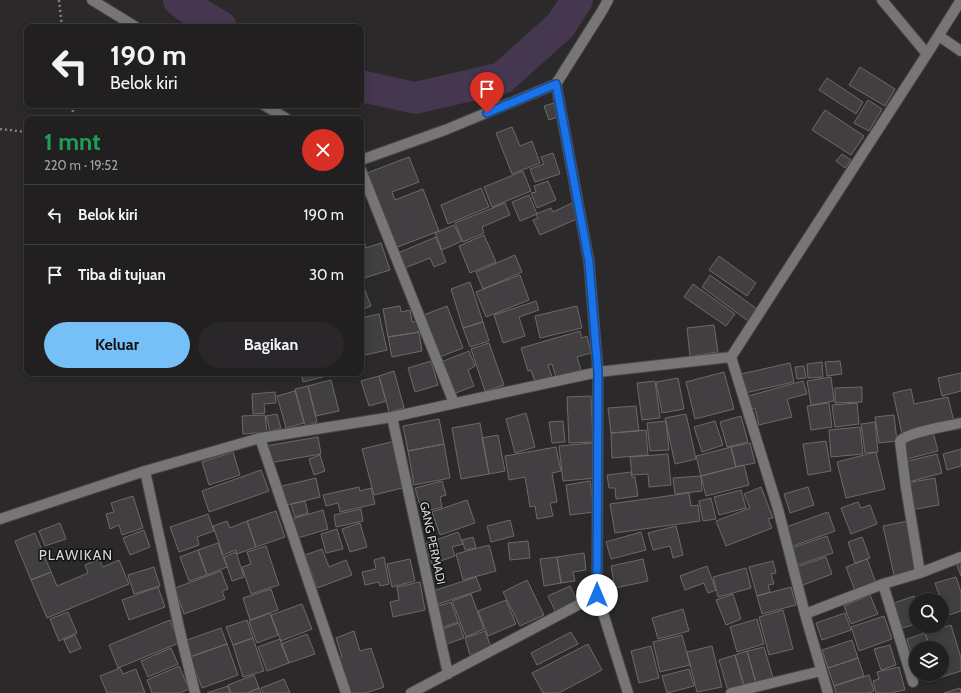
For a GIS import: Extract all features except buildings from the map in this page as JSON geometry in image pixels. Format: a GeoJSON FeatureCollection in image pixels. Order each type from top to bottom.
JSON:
{"type":"FeatureCollection","features":[{"type":"Feature","properties":{"kind":"street"},"geometry":{"type":"LineString","coordinates":[[92,0],[131,24]]}},
{"type":"Feature","properties":{"kind":"street"},"geometry":{"type":"LineString","coordinates":[[364,159],[445,130],[556,84],[608,0]]}},
{"type":"Feature","properties":{"kind":"street"},"geometry":{"type":"LineString","coordinates":[[882,0],[927,54]]}},
{"type":"Feature","properties":{"kind":"street"},"geometry":{"type":"LineString","coordinates":[[731,357],[961,0]]}},
{"type":"Feature","properties":{"kind":"street"},"geometry":{"type":"LineString","coordinates":[[939,36],[961,51]]}},
{"type":"Feature","properties":{"kind":"street"},"geometry":{"type":"LineString","coordinates":[[556,84],[589,262],[598,372],[597,598],[628,693]]}},
{"type":"Feature","properties":{"kind":"street"},"geometry":{"type":"LineString","coordinates":[[269,108],[282,116]]}},
{"type":"Feature","properties":{"kind":"street"},"geometry":{"type":"LineString","coordinates":[[364,178],[454,403]]}},
{"type":"Feature","properties":{"kind":"street"},"geometry":{"type":"LineString","coordinates":[[0,519],[146,471],[260,438],[392,416],[598,372],[731,357]]}},
{"type":"Feature","properties":{"kind":"street"},"geometry":{"type":"LineString","coordinates":[[731,357],[778,509],[805,614],[828,693]]}},
{"type":"Feature","properties":{"kind":"street","name":"GANG PERMADI"},"geometry":{"type":"LineString","coordinates":[[392,416],[448,674]]}},
{"type":"Feature","properties":{"kind":"street"},"geometry":{"type":"LineString","coordinates":[[920,573],[900,441],[906,437],[961,423]]}},
{"type":"Feature","properties":{"kind":"street"},"geometry":{"type":"LineString","coordinates":[[260,438],[346,693]]}},
{"type":"Feature","properties":{"kind":"street"},"geometry":{"type":"LineString","coordinates":[[146,471],[180,632],[195,693]]}},
{"type":"Feature","properties":{"kind":"street"},"geometry":{"type":"LineString","coordinates":[[805,614],[883,584],[920,573],[961,557]]}},
{"type":"Feature","properties":{"kind":"street"},"geometry":{"type":"LineString","coordinates":[[883,584],[913,682]]}},
{"type":"Feature","properties":{"kind":"street"},"geometry":{"type":"LineString","coordinates":[[411,693],[597,598]]}},
{"type":"Feature","properties":{"kind":"street"},"geometry":{"type":"LineString","coordinates":[[731,693],[821,670]]}},
{"type":"Feature","properties":{"kind":"path"},"geometry":{"type":"LineString","coordinates":[[59,0],[62,24]]}},
{"type":"Feature","properties":{"kind":"path"},"geometry":{"type":"LineString","coordinates":[[0,129],[24,132]]}},
{"type":"Feature","properties":{"kind":"waterway"},"geometry":{"type":"LineString","coordinates":[[179,0],[186,6],[216,24]]}},
{"type":"Feature","properties":{"kind":"waterway"},"geometry":{"type":"LineString","coordinates":[[364,87],[415,98],[502,78],[561,25],[577,0]]}},
{"type":"Feature","properties":{"kind":"district","name":"PLAWIKAN"},"geometry":{"type":"Point","coordinates":[76,555]}},
{"type":"Feature","properties":{"kind":"route"},"geometry":{"type":"LineString","coordinates":[[487,113],[556,84],[589,262],[598,372],[597,595]]}}]}
